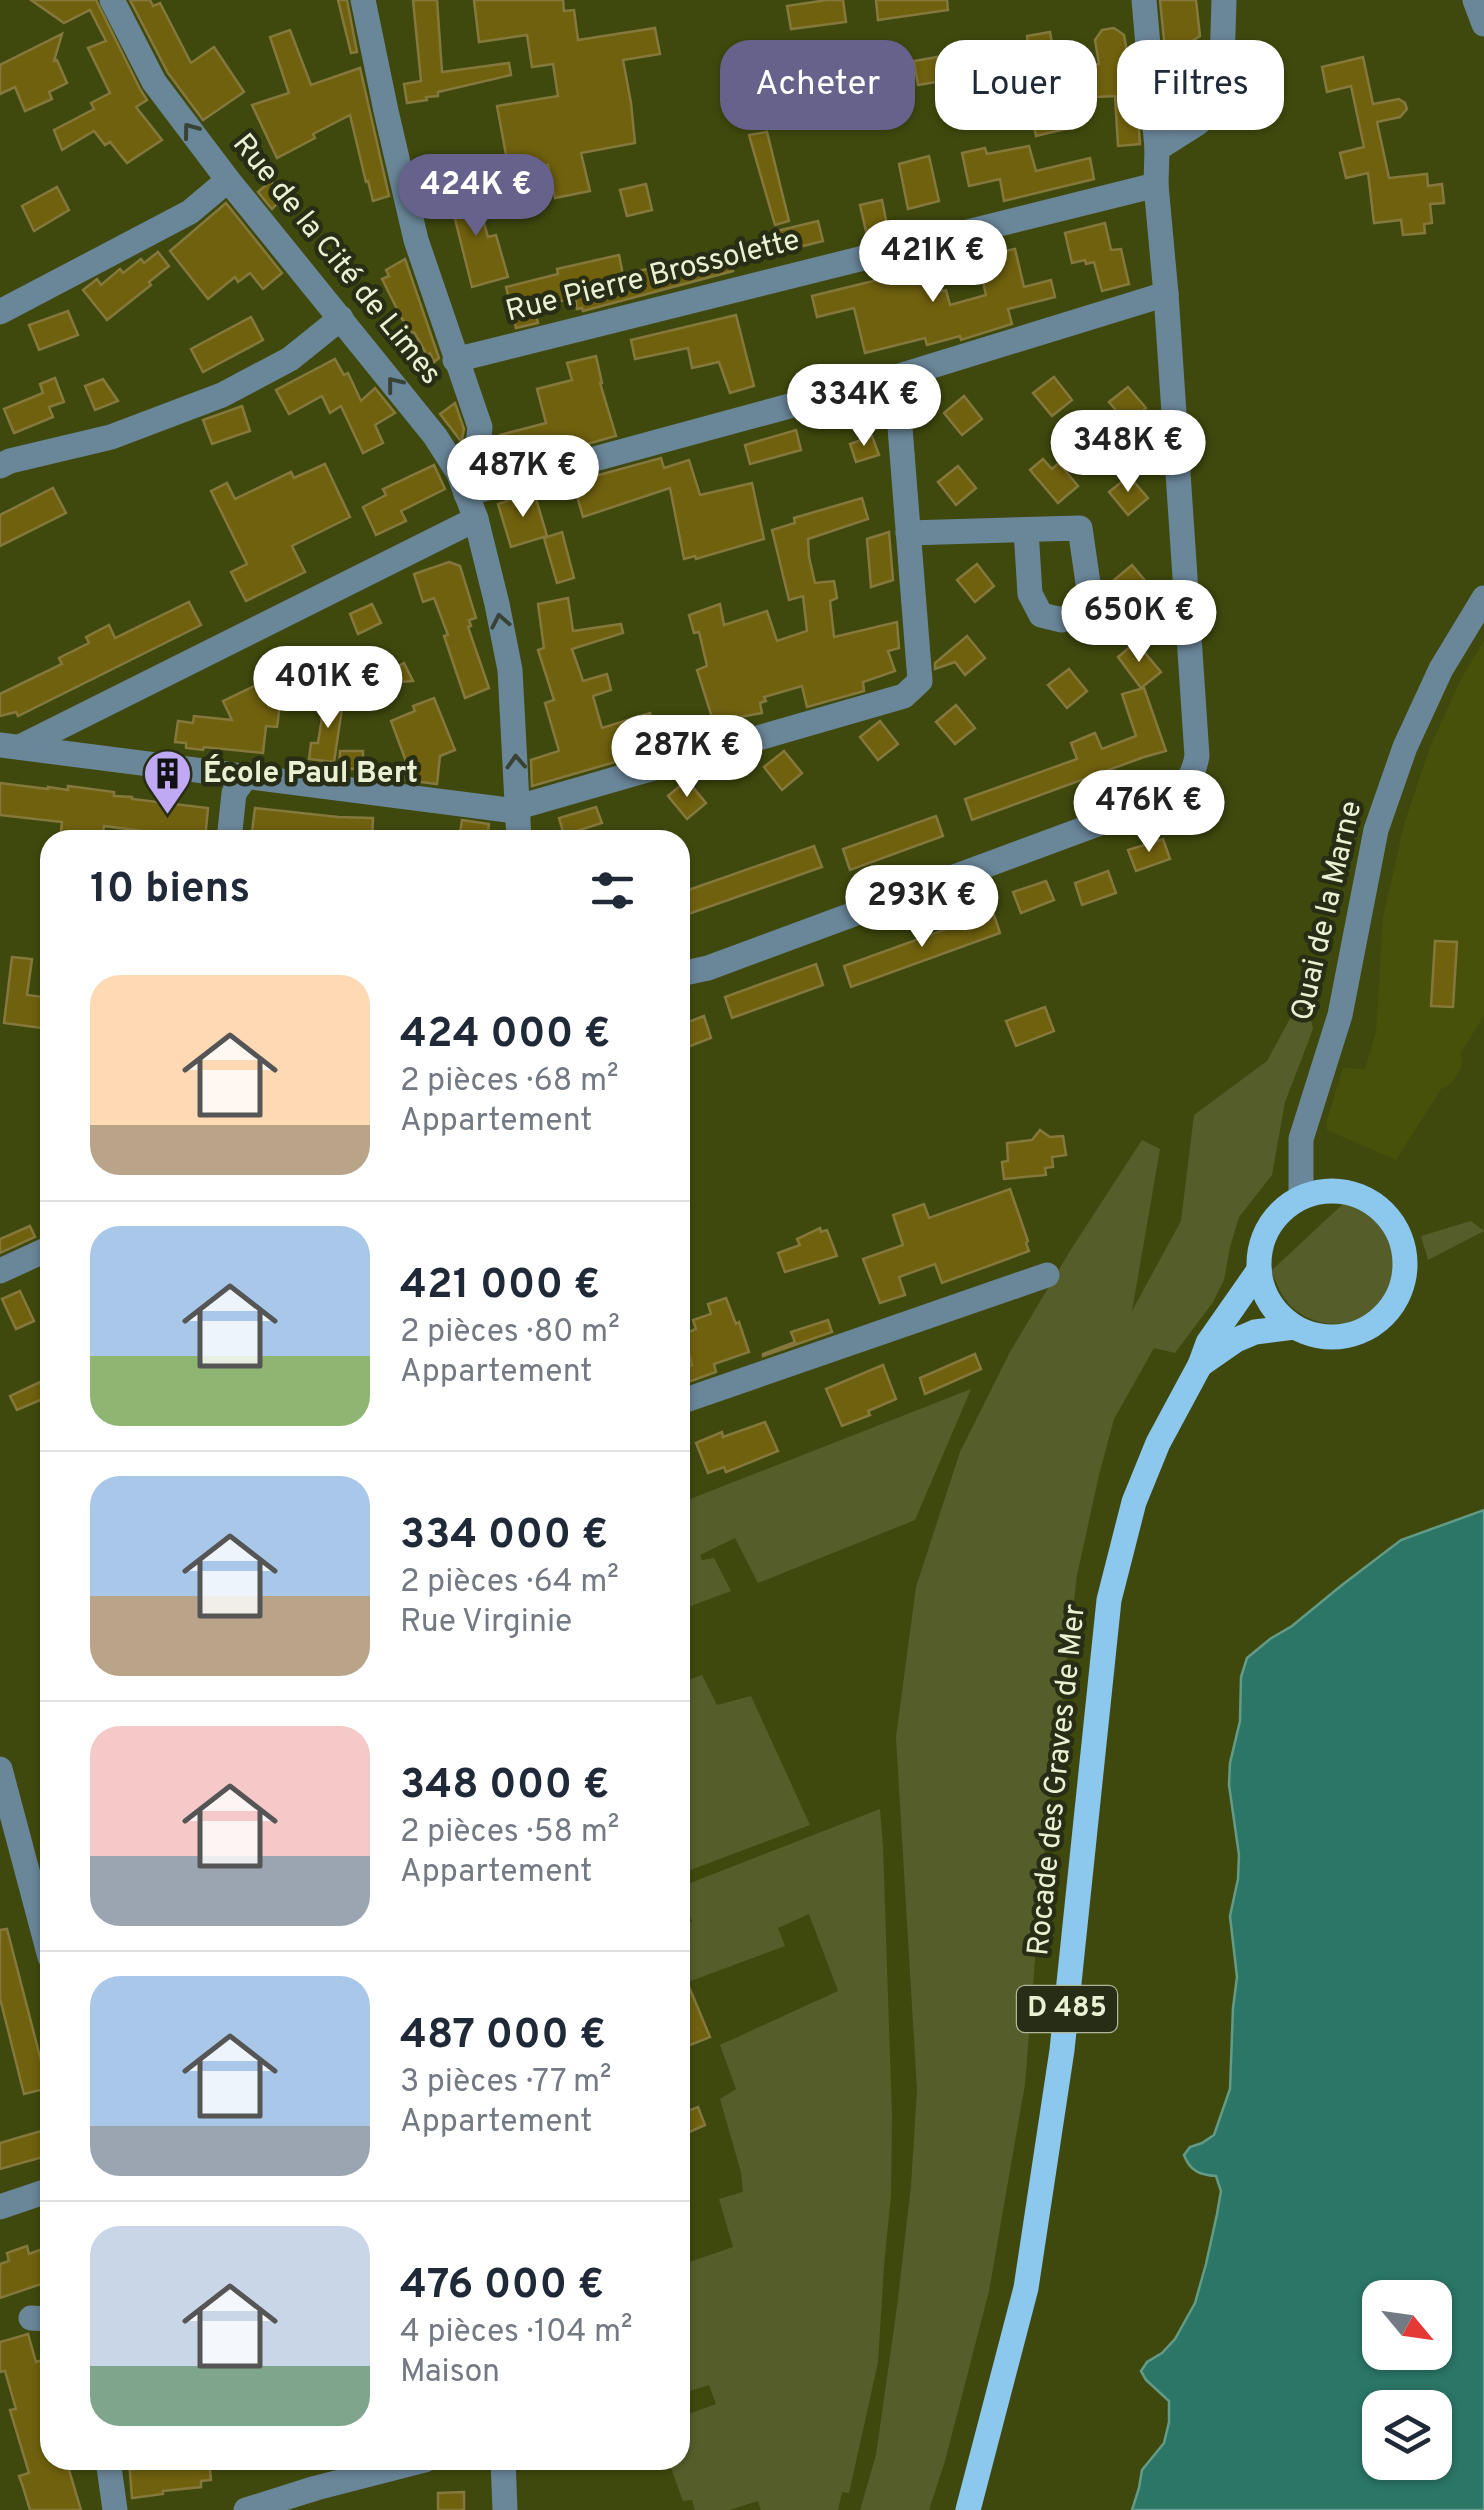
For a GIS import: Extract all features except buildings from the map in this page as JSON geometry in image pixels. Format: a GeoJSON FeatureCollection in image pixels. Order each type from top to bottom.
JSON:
{"type":"FeatureCollection","features":[{"type":"Feature","properties":{"kind":"main road"},"geometry":{"type":"LineString","coordinates":[[1324,1191],[1349,1192],[1379,1207],[1400,1236],[1405,1274],[1400,1292],[1390,1309],[1361,1332],[1325,1337],[1309,1334],[1280,1316],[1262,1287],[1260,1248],[1268,1227],[1282,1210],[1301,1197],[1324,1191]]}},
{"type":"Feature","properties":{"kind":"main road","name":"Rocade des Graves de Mer"},"geometry":{"type":"LineString","coordinates":[[968,2510],[1029,2270],[1062,2050],[1109,1600],[1134,1502],[1158,1443],[1208,1343],[1259,1270]]}},
{"type":"Feature","properties":{"kind":"main road","name":"D 485"},"geometry":{"type":"LineString","coordinates":[[1200,1365],[1254,1332],[1294,1327]]}},
{"type":"Feature","properties":{"kind":"street","name":"Rue de la Cité de Limes"},"geometry":{"type":"LineString","coordinates":[[112,0],[154,82],[435,436],[462,483],[476,519],[510,670],[519,830]]}},
{"type":"Feature","properties":{"kind":"street"},"geometry":{"type":"LineString","coordinates":[[363,0],[416,240],[480,426],[478,451],[468,464],[462,483]]}},
{"type":"Feature","properties":{"kind":"street"},"geometry":{"type":"LineString","coordinates":[[690,972],[1165,800],[1193,776],[1197,756],[1144,0]]}},
{"type":"Feature","properties":{"kind":"street"},"geometry":{"type":"LineString","coordinates":[[1157,150],[1198,122],[1222,64],[1224,0]]}},
{"type":"Feature","properties":{"kind":"street"},"geometry":{"type":"LineString","coordinates":[[1475,0],[1484,24]]}},
{"type":"Feature","properties":{"kind":"street"},"geometry":{"type":"LineString","coordinates":[[0,312],[190,212],[228,180]]}},
{"type":"Feature","properties":{"kind":"street","name":"Rue Pierre Brossolette"},"geometry":{"type":"LineString","coordinates":[[455,360],[1156,186]]}},
{"type":"Feature","properties":{"kind":"street"},"geometry":{"type":"LineString","coordinates":[[462,483],[896,378],[1166,294]]}},
{"type":"Feature","properties":{"kind":"street"},"geometry":{"type":"LineString","coordinates":[[0,466],[111,437],[222,395],[290,359],[342,318]]}},
{"type":"Feature","properties":{"kind":"street"},"geometry":{"type":"LineString","coordinates":[[10,746],[508,810],[904,696],[920,681],[896,378]]}},
{"type":"Feature","properties":{"kind":"street"},"geometry":{"type":"LineString","coordinates":[[10,746],[476,519]]}},
{"type":"Feature","properties":{"kind":"street"},"geometry":{"type":"LineString","coordinates":[[908,533],[1080,528],[1089,590],[1081,608],[1062,620],[1041,615],[1030,594],[1026,530]]}},
{"type":"Feature","properties":{"kind":"street","name":"Quai de la Marne"},"geometry":{"type":"LineString","coordinates":[[1301,1197],[1301,1139],[1340,1016],[1376,830],[1405,747],[1441,669],[1484,598]]}},
{"type":"Feature","properties":{"kind":"street"},"geometry":{"type":"LineString","coordinates":[[230,830],[234,793],[247,775]]}},
{"type":"Feature","properties":{"kind":"street"},"geometry":{"type":"LineString","coordinates":[[0,1271],[40,1253]]}},
{"type":"Feature","properties":{"kind":"street"},"geometry":{"type":"LineString","coordinates":[[690,1399],[1047,1275]]}},
{"type":"Feature","properties":{"kind":"street"},"geometry":{"type":"LineString","coordinates":[[0,1769],[40,1919]]}},
{"type":"Feature","properties":{"kind":"street"},"geometry":{"type":"LineString","coordinates":[[0,2207],[40,2193]]}},
{"type":"Feature","properties":{"kind":"street"},"geometry":{"type":"LineString","coordinates":[[110,2470],[116,2510]]}},
{"type":"Feature","properties":{"kind":"street"},"geometry":{"type":"LineString","coordinates":[[246,2510],[386,2470]]}},
{"type":"Feature","properties":{"kind":"street"},"geometry":{"type":"LineString","coordinates":[[503,2470],[505,2510]]}},
{"type":"Feature","properties":{"kind":"shaded area"},"geometry":{"type":"Polygon","coordinates":[[[1484,641],[1484,1016],[1461,1052],[1462,1066],[1452,1083],[1441,1089],[1396,1160],[1327,1130],[1327,1120],[1343,1068],[1365,1069],[1376,1032],[1383,917],[1405,821],[1429,750],[1460,681],[1484,641]]]}},
{"type":"Feature","properties":{"kind":"shaded area"},"geometry":{"type":"Polygon","coordinates":[[[1305,991],[1313,1029],[1285,1102],[1272,1175],[1239,1217],[1224,1280],[1213,1302],[1175,1353],[1154,1348],[1114,1419],[1099,1475],[1077,1575],[1042,1873],[1025,2084],[989,2291],[945,2461],[929,2510],[860,2510],[876,2455],[897,2307],[917,2090],[896,1737],[916,1587],[960,1452],[1010,1352],[1142,1140],[1160,1149],[1132,1311],[1181,1221],[1194,1115],[1267,1061],[1305,991]]]}},
{"type":"Feature","properties":{"kind":"shaded area"},"geometry":{"type":"Polygon","coordinates":[[[1344,1203],[1370,1217],[1386,1235],[1393,1256],[1393,1278],[1385,1297],[1370,1313],[1350,1322],[1325,1323],[1293,1308],[1271,1271],[1344,1203]]]}},
{"type":"Feature","properties":{"kind":"shaded area"},"geometry":{"type":"Polygon","coordinates":[[[1471,1221],[1484,1231],[1428,1260],[1421,1236],[1471,1221]]]}},
{"type":"Feature","properties":{"kind":"shaded area"},"geometry":{"type":"Polygon","coordinates":[[[971,1389],[915,1520],[758,1583],[735,1538],[700,1555],[702,1560],[714,1558],[731,1591],[690,1606],[690,1499],[971,1389]]]}},
{"type":"Feature","properties":{"kind":"shaded area"},"geometry":{"type":"Polygon","coordinates":[[[702,1675],[717,1705],[751,1696],[810,1825],[690,1870],[690,1679],[702,1675]]]}},
{"type":"Feature","properties":{"kind":"shaded area"},"geometry":{"type":"Polygon","coordinates":[[[880,1809],[892,2116],[891,2195],[878,2362],[849,2493],[842,2492],[838,2510],[761,2510],[758,2501],[729,2510],[695,2510],[692,2500],[683,2501],[672,2470],[690,2470],[690,2413],[716,2404],[709,2385],[690,2391],[690,2262],[733,2247],[719,2199],[743,2192],[720,2099],[736,2089],[720,2045],[838,1991],[809,1914],[778,1928],[785,1946],[690,1981],[690,1883],[880,1809]]]}},
{"type":"Feature","properties":{"kind":"water"},"geometry":{"type":"Polygon","coordinates":[[[1484,1510],[1484,2510],[1132,2510],[1142,2470],[1164,2443],[1169,2422],[1169,2401],[1141,2371],[1175,2339],[1195,2303],[1221,2191],[1216,2176],[1196,2171],[1184,2155],[1190,2147],[1214,2135],[1230,2089],[1237,1977],[1230,1916],[1239,1855],[1229,1785],[1240,1721],[1241,1677],[1247,1658],[1401,1540],[1484,1510]]]}},
{"type":"Feature","properties":{"kind":"place","name":"École Paul Bert"},"geometry":{"type":"Point","coordinates":[168,816]}}]}
